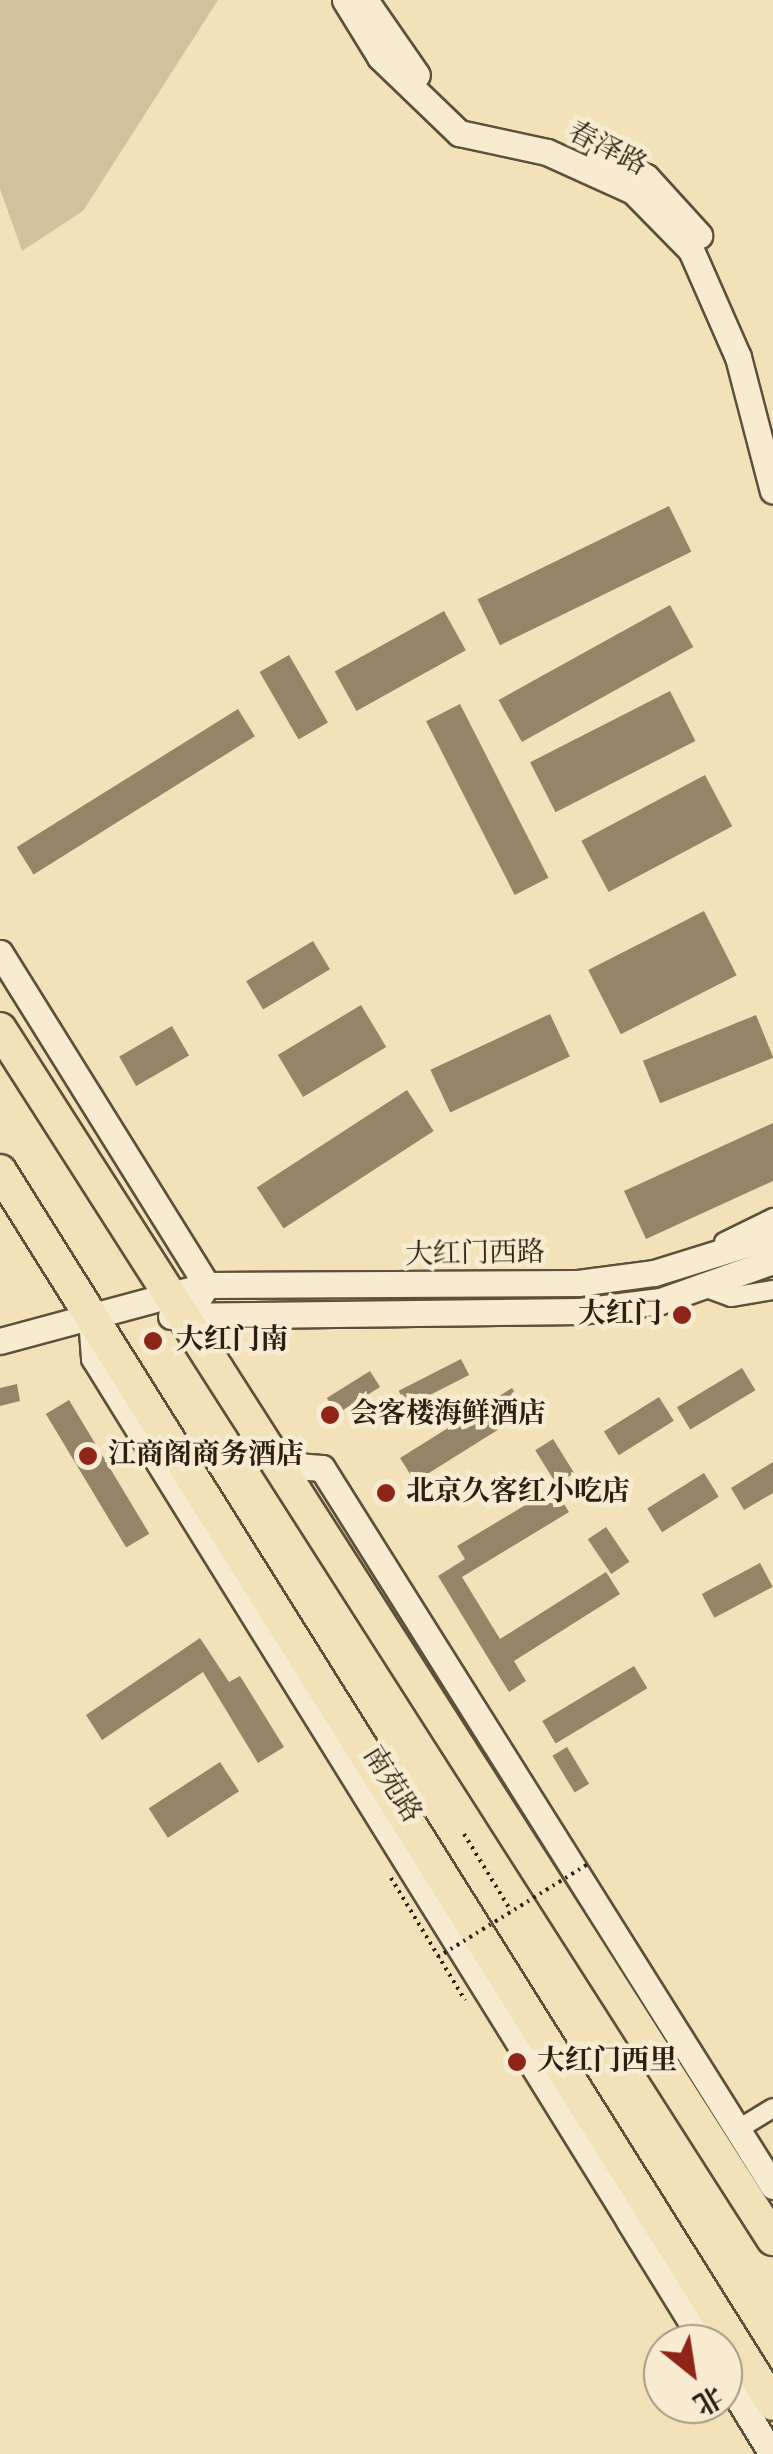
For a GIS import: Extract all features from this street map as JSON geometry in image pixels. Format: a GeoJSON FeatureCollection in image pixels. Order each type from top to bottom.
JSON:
{"type":"FeatureCollection","features":[{"type":"Feature","properties":{"kind":"highway"},"geometry":{"type":"LineString","coordinates":[[0,1029],[180,1305],[773,2239]]}},
{"type":"Feature","properties":{"kind":"highway","name":"南苑路"},"geometry":{"type":"LineString","coordinates":[[0,1171],[357,1730],[773,2404]]}},
{"type":"Feature","properties":{"kind":"street","name":"春泽路"},"geometry":{"type":"LineString","coordinates":[[345,0],[380,57],[459,133],[547,152],[633,191],[690,250],[738,357],[773,492]]}},
{"type":"Feature","properties":{"kind":"street","name":"春泽路"},"geometry":{"type":"LineString","coordinates":[[365,0],[426,87],[462,119],[553,138],[657,190],[704,240],[753,350],[773,436]]}},
{"type":"Feature","properties":{"kind":"street"},"geometry":{"type":"LineString","coordinates":[[0,953],[207,1285],[180,1305]]}},
{"type":"Feature","properties":{"kind":"street"},"geometry":{"type":"LineString","coordinates":[[675,1267],[773,1218]]}},
{"type":"Feature","properties":{"kind":"street","name":"大红门西路"},"geometry":{"type":"LineString","coordinates":[[207,1285],[502,1287],[675,1267],[773,1236]]}},
{"type":"Feature","properties":{"kind":"street"},"geometry":{"type":"LineString","coordinates":[[0,1341],[91,1318],[180,1305],[580,1311],[704,1287],[773,1260]]}},
{"type":"Feature","properties":{"kind":"street"},"geometry":{"type":"LineString","coordinates":[[704,1287],[730,1297],[773,1290]]}},
{"type":"Feature","properties":{"kind":"street"},"geometry":{"type":"LineString","coordinates":[[91,1318],[94,1358],[693,2324]]}},
{"type":"Feature","properties":{"kind":"street"},"geometry":{"type":"LineString","coordinates":[[282,1465],[322,1468],[773,2186]]}},
{"type":"Feature","properties":{"kind":"street"},"geometry":{"type":"LineString","coordinates":[[357,1730],[382,1821]]}},
{"type":"Feature","properties":{"kind":"street"},"geometry":{"type":"LineString","coordinates":[[737,2130],[773,2108]]}},
{"type":"Feature","properties":{"kind":"street"},"geometry":{"type":"LineString","coordinates":[[627,2217],[673,2244]]}},
{"type":"Feature","properties":{"kind":"street"},"geometry":{"type":"LineString","coordinates":[[743,2407],[772,2454]]}},
{"type":"Feature","properties":{"kind":"path"},"geometry":{"type":"LineString","coordinates":[[464,1834],[511,1912]]}},
{"type":"Feature","properties":{"kind":"path"},"geometry":{"type":"LineString","coordinates":[[438,1957],[592,1862]]}},
{"type":"Feature","properties":{"kind":"path"},"geometry":{"type":"LineString","coordinates":[[389,1880],[465,2000]]}},
{"type":"Feature","properties":{"kind":"shaded area"},"geometry":{"type":"Polygon","coordinates":[[[0,0],[218,0],[83,211],[22,251],[0,189],[0,0]]]}},
{"type":"Feature","properties":{"kind":"building"},"geometry":{"type":"Polygon","coordinates":[[[669,506],[691,552],[500,645],[478,599],[669,506]]]}},
{"type":"Feature","properties":{"kind":"building"},"geometry":{"type":"Polygon","coordinates":[[[670,605],[693,647],[522,742],[499,700],[670,605]]]}},
{"type":"Feature","properties":{"kind":"building"},"geometry":{"type":"Polygon","coordinates":[[[444,611],[466,650],[356,711],[335,672],[444,611]]]}},
{"type":"Feature","properties":{"kind":"building"},"geometry":{"type":"Polygon","coordinates":[[[289,655],[328,723],[299,740],[260,672],[289,655]]]}},
{"type":"Feature","properties":{"kind":"building"},"geometry":{"type":"Polygon","coordinates":[[[670,691],[695,741],[556,812],[530,762],[670,691]]]}},
{"type":"Feature","properties":{"kind":"building"},"geometry":{"type":"Polygon","coordinates":[[[460,704],[549,878],[515,895],[426,721],[460,704]]]}},
{"type":"Feature","properties":{"kind":"building"},"geometry":{"type":"Polygon","coordinates":[[[238,709],[255,736],[34,874],[17,847],[238,709]]]}},
{"type":"Feature","properties":{"kind":"building"},"geometry":{"type":"Polygon","coordinates":[[[705,775],[732,826],[609,892],[581,841],[705,775]]]}},
{"type":"Feature","properties":{"kind":"building"},"geometry":{"type":"Polygon","coordinates":[[[704,911],[737,975],[621,1034],[588,970],[704,911]]]}},
{"type":"Feature","properties":{"kind":"building"},"geometry":{"type":"Polygon","coordinates":[[[313,941],[330,969],[263,1009],[246,981],[313,941]]]}},
{"type":"Feature","properties":{"kind":"building"},"geometry":{"type":"Polygon","coordinates":[[[361,1005],[386,1047],[303,1097],[278,1055],[361,1005]]]}},
{"type":"Feature","properties":{"kind":"building"},"geometry":{"type":"Polygon","coordinates":[[[550,1014],[570,1057],[450,1112],[430,1070],[550,1014]]]}},
{"type":"Feature","properties":{"kind":"building"},"geometry":{"type":"Polygon","coordinates":[[[756,1015],[773,1058],[660,1103],[643,1061],[756,1015]]]}},
{"type":"Feature","properties":{"kind":"building"},"geometry":{"type":"Polygon","coordinates":[[[172,1026],[189,1055],[136,1086],[119,1056],[172,1026]]]}},
{"type":"Feature","properties":{"kind":"building"},"geometry":{"type":"Polygon","coordinates":[[[407,1090],[434,1131],[284,1229],[257,1187],[407,1090]]]}},
{"type":"Feature","properties":{"kind":"building"},"geometry":{"type":"Polygon","coordinates":[[[773,1123],[773,1181],[646,1239],[624,1191],[773,1123]]]}},
{"type":"Feature","properties":{"kind":"building"},"geometry":{"type":"Polygon","coordinates":[[[461,1359],[469,1375],[407,1407],[399,1391],[461,1359]]]}},
{"type":"Feature","properties":{"kind":"building"},"geometry":{"type":"Polygon","coordinates":[[[742,1368],[755,1390],[690,1429],[677,1407],[742,1368]]]}},
{"type":"Feature","properties":{"kind":"building"},"geometry":{"type":"Polygon","coordinates":[[[370,1371],[380,1387],[337,1414],[327,1398],[370,1371]]]}},
{"type":"Feature","properties":{"kind":"building"},"geometry":{"type":"Polygon","coordinates":[[[17,1384],[20,1401],[0,1406],[0,1388],[17,1384]]]}},
{"type":"Feature","properties":{"kind":"building"},"geometry":{"type":"Polygon","coordinates":[[[512,1388],[527,1412],[415,1482],[400,1458],[512,1388]]]}},
{"type":"Feature","properties":{"kind":"building"},"geometry":{"type":"Polygon","coordinates":[[[659,1397],[674,1421],[619,1455],[604,1431],[659,1397]]]}},
{"type":"Feature","properties":{"kind":"building"},"geometry":{"type":"Polygon","coordinates":[[[69,1400],[149,1534],[126,1548],[46,1414],[69,1400]]]}},
{"type":"Feature","properties":{"kind":"building"},"geometry":{"type":"Polygon","coordinates":[[[553,1439],[574,1473],[556,1484],[535,1450],[553,1439]]]}},
{"type":"Feature","properties":{"kind":"building"},"geometry":{"type":"Polygon","coordinates":[[[773,1462],[773,1493],[744,1510],[731,1488],[773,1462]]]}},
{"type":"Feature","properties":{"kind":"building"},"geometry":{"type":"Polygon","coordinates":[[[704,1473],[719,1497],[662,1532],[647,1509],[704,1473]]]}},
{"type":"Feature","properties":{"kind":"building"},"geometry":{"type":"Polygon","coordinates":[[[554,1488],[569,1512],[462,1577],[500,1639],[606,1572],[620,1594],[514,1661],[526,1681],[509,1692],[438,1576],[465,1559],[457,1546],[554,1488]]]}},
{"type":"Feature","properties":{"kind":"building"},"geometry":{"type":"Polygon","coordinates":[[[606,1527],[629,1562],[611,1574],[588,1539],[606,1527]]]}},
{"type":"Feature","properties":{"kind":"building"},"geometry":{"type":"Polygon","coordinates":[[[760,1563],[773,1587],[714,1618],[702,1594],[760,1563]]]}},
{"type":"Feature","properties":{"kind":"building"},"geometry":{"type":"Polygon","coordinates":[[[200,1638],[229,1682],[240,1676],[284,1747],[258,1763],[203,1672],[102,1740],[86,1715],[200,1638]]]}},
{"type":"Feature","properties":{"kind":"building"},"geometry":{"type":"Polygon","coordinates":[[[634,1666],[647,1688],[556,1743],[542,1721],[634,1666]]]}},
{"type":"Feature","properties":{"kind":"building"},"geometry":{"type":"Polygon","coordinates":[[[567,1747],[589,1784],[575,1793],[552,1756],[567,1747]]]}},
{"type":"Feature","properties":{"kind":"building"},"geometry":{"type":"Polygon","coordinates":[[[220,1762],[239,1791],[168,1838],[149,1808],[220,1762]]]}},
{"type":"Feature","properties":{"kind":"place","name":"大红门"},"geometry":{"type":"Point","coordinates":[682,1315]}},
{"type":"Feature","properties":{"kind":"place","name":"大红门南"},"geometry":{"type":"Point","coordinates":[153,1341]}},
{"type":"Feature","properties":{"kind":"place","name":"会客楼海鲜酒店"},"geometry":{"type":"Point","coordinates":[330,1415]}},
{"type":"Feature","properties":{"kind":"place","name":"江商阁商务酒店"},"geometry":{"type":"Point","coordinates":[88,1456]}},
{"type":"Feature","properties":{"kind":"place","name":"北京久客红小吃店"},"geometry":{"type":"Point","coordinates":[386,1493]}},
{"type":"Feature","properties":{"kind":"place","name":"大红门西里"},"geometry":{"type":"Point","coordinates":[517,2062]}}]}
